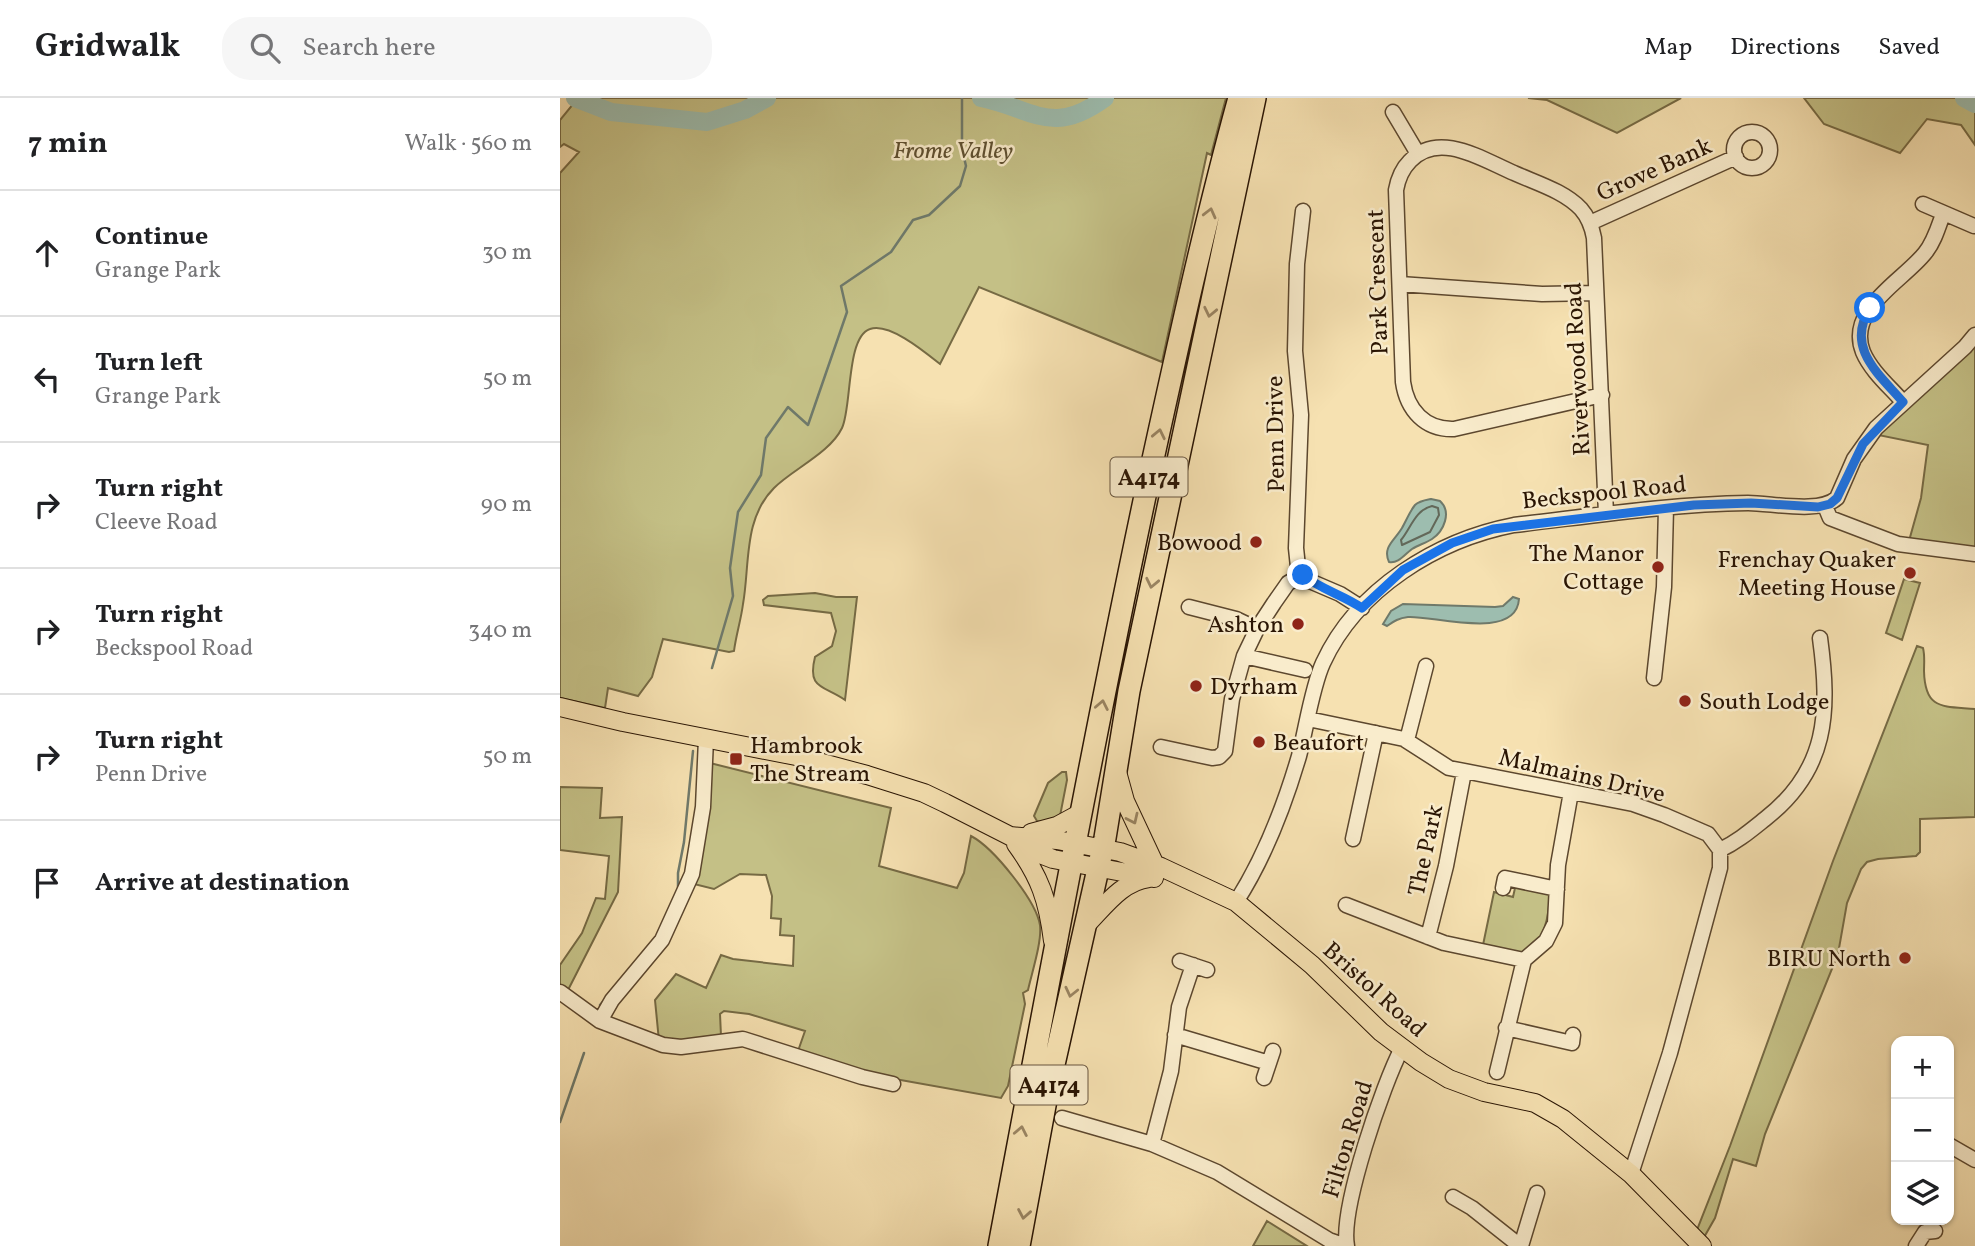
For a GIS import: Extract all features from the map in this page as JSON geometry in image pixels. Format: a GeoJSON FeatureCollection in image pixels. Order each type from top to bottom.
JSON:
{"type":"FeatureCollection","features":[{"type":"Feature","properties":{"kind":"highway","name":"A4174"},"geometry":{"type":"LineString","coordinates":[[999,1246],[1055,951],[1116,772],[1129,691],[1246,103]]}},
{"type":"Feature","properties":{"kind":"highway","name":"A4174"},"geometry":{"type":"LineString","coordinates":[[1019,1246],[1046,1100],[1086,925],[1087,855],[1081,813],[1174,362],[1246,103]]}},
{"type":"Feature","properties":{"kind":"highway","name":"A4174"},"geometry":{"type":"LineString","coordinates":[[1087,855],[1110,740],[1129,691]]}},
{"type":"Feature","properties":{"kind":"highway"},"geometry":{"type":"LineString","coordinates":[[1043,1012],[1067,953],[1087,855]]}},
{"type":"Feature","properties":{"kind":"main road","name":"Bristol Road"},"geometry":{"type":"LineString","coordinates":[[560,707],[796,756],[879,779],[924,793],[1010,836],[1035,852],[1087,855],[1121,852],[1155,871],[1186,880],[1236,902],[1312,965],[1402,1048],[1449,1079],[1484,1092],[1535,1104],[1563,1119],[1631,1174],[1702,1246]]}},
{"type":"Feature","properties":{"kind":"main road"},"geometry":{"type":"LineString","coordinates":[[1086,925],[1125,887],[1155,871],[1125,801],[1116,772]]}},
{"type":"Feature","properties":{"kind":"main road"},"geometry":{"type":"LineString","coordinates":[[1055,951],[1049,910],[1042,886],[1010,836],[1047,830],[1081,813]]}},
{"type":"Feature","properties":{"kind":"street"},"geometry":{"type":"LineString","coordinates":[[1393,112],[1418,153],[1436,147],[1458,149],[1558,193],[1576,205],[1590,223]]}},
{"type":"Feature","properties":{"kind":"street","name":"Park Crescent"},"geometry":{"type":"LineString","coordinates":[[1418,153],[1404,167],[1397,184],[1405,393],[1414,411],[1429,424],[1445,429],[1458,429],[1602,395]]}},
{"type":"Feature","properties":{"kind":"street","name":"Grove Bank"},"geometry":{"type":"LineString","coordinates":[[1590,223],[1736,157]]}},
{"type":"Feature","properties":{"kind":"street"},"geometry":{"type":"LineString","coordinates":[[1923,204],[1973,228]]}},
{"type":"Feature","properties":{"kind":"street"},"geometry":{"type":"LineString","coordinates":[[1903,402],[1870,364],[1863,351],[1862,324],[1870,308],[1925,254],[1933,242],[1943,214]]}},
{"type":"Feature","properties":{"kind":"street","name":"Penn Drive"},"geometry":{"type":"LineString","coordinates":[[1303,575],[1298,568],[1296,548],[1301,415],[1296,351],[1297,264],[1305,220]]}},
{"type":"Feature","properties":{"kind":"street","name":"Riverwood Road"},"geometry":{"type":"LineString","coordinates":[[1590,223],[1593,232],[1602,395],[1606,514]]}},
{"type":"Feature","properties":{"kind":"street"},"geometry":{"type":"LineString","coordinates":[[1400,284],[1542,294],[1596,293]]}},
{"type":"Feature","properties":{"kind":"street"},"geometry":{"type":"LineString","coordinates":[[1975,335],[1903,402],[1863,444],[1837,498],[1825,506],[1830,518],[1875,537],[1907,545],[1975,554]]}},
{"type":"Feature","properties":{"kind":"street","name":"Beckspool Road"},"geometry":{"type":"LineString","coordinates":[[1236,902],[1254,873],[1279,816],[1322,665],[1340,634],[1362,608],[1403,570],[1452,543],[1514,525],[1694,505],[1751,503],[1825,506]]}},
{"type":"Feature","properties":{"kind":"street"},"geometry":{"type":"LineString","coordinates":[[1654,678],[1664,587],[1666,508]]}},
{"type":"Feature","properties":{"kind":"street"},"geometry":{"type":"LineString","coordinates":[[1161,747],[1212,758],[1219,757],[1225,751],[1232,699],[1244,656],[1257,629],[1288,583],[1303,575],[1362,608]]}},
{"type":"Feature","properties":{"kind":"street"},"geometry":{"type":"LineString","coordinates":[[1189,607],[1236,619],[1257,629]]}},
{"type":"Feature","properties":{"kind":"street"},"geometry":{"type":"LineString","coordinates":[[1631,1174],[1674,1040],[1720,868],[1720,850],[1735,843],[1780,808],[1807,773],[1817,753],[1826,698],[1817,668],[1820,638]]}},
{"type":"Feature","properties":{"kind":"street"},"geometry":{"type":"LineString","coordinates":[[1244,656],[1305,670]]}},
{"type":"Feature","properties":{"kind":"street"},"geometry":{"type":"LineString","coordinates":[[1407,740],[1426,666]]}},
{"type":"Feature","properties":{"kind":"street","name":"Malmains Drive"},"geometry":{"type":"LineString","coordinates":[[1308,719],[1407,740],[1444,766],[1464,772],[1633,804],[1708,834],[1720,850]]}},
{"type":"Feature","properties":{"kind":"street"},"geometry":{"type":"LineString","coordinates":[[1353,839],[1376,733]]}},
{"type":"Feature","properties":{"kind":"street"},"geometry":{"type":"LineString","coordinates":[[600,1021],[611,1000],[662,940],[692,874],[703,807],[706,738]]}},
{"type":"Feature","properties":{"kind":"street","name":"The Park"},"geometry":{"type":"LineString","coordinates":[[1428,937],[1464,772]]}},
{"type":"Feature","properties":{"kind":"street"},"geometry":{"type":"LineString","coordinates":[[1497,1072],[1524,960],[1541,946],[1553,929],[1559,858],[1571,792]]}},
{"type":"Feature","properties":{"kind":"street"},"geometry":{"type":"LineString","coordinates":[[1503,888],[1505,878],[1557,889]]}},
{"type":"Feature","properties":{"kind":"street"},"geometry":{"type":"LineString","coordinates":[[1346,905],[1428,937],[1524,960]]}},
{"type":"Feature","properties":{"kind":"street"},"geometry":{"type":"LineString","coordinates":[[1152,1144],[1171,1072],[1179,1007],[1193,965]]}},
{"type":"Feature","properties":{"kind":"street"},"geometry":{"type":"LineString","coordinates":[[560,992],[600,1021],[663,1045],[681,1047],[743,1039],[756,1041],[862,1077],[893,1084]]}},
{"type":"Feature","properties":{"kind":"street"},"geometry":{"type":"LineString","coordinates":[[1506,1028],[1572,1043],[1573,1035]]}},
{"type":"Feature","properties":{"kind":"street"},"geometry":{"type":"LineString","coordinates":[[1175,1035],[1271,1057],[1264,1078]]}},
{"type":"Feature","properties":{"kind":"street","name":"Filton Road"},"geometry":{"type":"LineString","coordinates":[[1347,1246],[1346,1221],[1367,1140],[1402,1048]]}},
{"type":"Feature","properties":{"kind":"street"},"geometry":{"type":"LineString","coordinates":[[1067,1114],[1152,1144],[1217,1172],[1328,1240],[1347,1246]]}},
{"type":"Feature","properties":{"kind":"street"},"geometry":{"type":"LineString","coordinates":[[1954,1152],[1975,1160]]}},
{"type":"Feature","properties":{"kind":"street"},"geometry":{"type":"LineString","coordinates":[[1458,1204],[1521,1246],[1537,1193]]}},
{"type":"Feature","properties":{"kind":"street"},"geometry":{"type":"LineString","coordinates":[[1916,1246],[1925,1232],[1935,1231]]}},
{"type":"Feature","properties":{"kind":"green space","name":"Frome Valley"},"geometry":{"type":"Polygon","coordinates":[[[578,98],[1226,98],[1211,155],[1207,153],[1162,362],[979,287],[940,364],[897,334],[878,328],[870,329],[862,335],[853,358],[842,428],[820,453],[774,488],[757,514],[752,528],[734,651],[663,639],[652,677],[638,696],[608,688],[605,708],[560,698],[560,173],[579,152],[564,144],[560,147],[560,120],[578,98]]]}},
{"type":"Feature","properties":{"kind":"green space"},"geometry":{"type":"Polygon","coordinates":[[[1528,98],[1681,98],[1617,133],[1547,100],[1528,98]]]}},
{"type":"Feature","properties":{"kind":"green space"},"geometry":{"type":"Polygon","coordinates":[[[1804,98],[1975,98],[1975,145],[1961,125],[1927,119],[1900,153],[1824,124],[1804,98]]]}},
{"type":"Feature","properties":{"kind":"green space"},"geometry":{"type":"Polygon","coordinates":[[[1975,342],[1975,548],[1909,541],[1921,498],[1928,445],[1878,435],[1975,342]]]}},
{"type":"Feature","properties":{"kind":"green space"},"geometry":{"type":"Polygon","coordinates":[[[1904,579],[1920,583],[1902,640],[1886,633],[1904,579]]]}},
{"type":"Feature","properties":{"kind":"green space"},"geometry":{"type":"Polygon","coordinates":[[[815,593],[857,597],[845,700],[819,685],[813,675],[815,657],[832,646],[836,631],[831,613],[764,605],[763,600],[768,596],[815,593]]]}},
{"type":"Feature","properties":{"kind":"green space"},"geometry":{"type":"Polygon","coordinates":[[[1917,646],[1923,648],[1925,684],[1932,699],[1945,706],[1975,709],[1975,817],[1920,819],[1920,852],[1916,856],[1878,859],[1867,862],[1861,869],[1847,903],[1838,954],[1765,1134],[1756,1166],[1733,1159],[1715,1218],[1703,1239],[1697,1230],[1833,861],[1917,646]]]}},
{"type":"Feature","properties":{"kind":"green space"},"geometry":{"type":"Polygon","coordinates":[[[706,762],[891,808],[879,866],[957,888],[964,873],[971,836],[1002,863],[1031,903],[1037,915],[1040,932],[1028,990],[1023,993],[1025,1004],[1008,1086],[1001,1098],[867,1074],[798,1051],[805,1031],[749,1014],[724,1011],[720,1014],[721,1036],[659,1041],[655,1000],[676,974],[706,988],[721,955],[733,959],[793,966],[794,936],[780,935],[781,919],[771,918],[772,896],[766,875],[740,874],[714,889],[694,884],[706,762]]]}},
{"type":"Feature","properties":{"kind":"green space"},"geometry":{"type":"Polygon","coordinates":[[[1066,772],[1067,780],[1060,816],[1037,821],[1034,816],[1048,783],[1066,772]]]}},
{"type":"Feature","properties":{"kind":"green space"},"geometry":{"type":"Polygon","coordinates":[[[560,787],[602,788],[600,818],[622,817],[618,892],[567,992],[560,985],[560,965],[582,933],[596,898],[605,899],[609,856],[560,850],[560,787]]]}},
{"type":"Feature","properties":{"kind":"green space"},"geometry":{"type":"Polygon","coordinates":[[[1515,888],[1550,893],[1547,919],[1541,936],[1530,948],[1518,953],[1483,945],[1494,892],[1513,897],[1515,888]]]}},
{"type":"Feature","properties":{"kind":"green space"},"geometry":{"type":"Polygon","coordinates":[[[1267,1221],[1307,1246],[1253,1246],[1267,1221]]]}},
{"type":"Feature","properties":{"kind":"water"},"geometry":{"type":"Polygon","coordinates":[[[1431,499],[1440,501],[1446,510],[1440,531],[1398,560],[1389,562],[1388,548],[1413,507],[1431,499]]]}},
{"type":"Feature","properties":{"kind":"water"},"geometry":{"type":"Polygon","coordinates":[[[1513,597],[1519,599],[1514,612],[1504,620],[1471,623],[1408,617],[1387,626],[1383,624],[1391,611],[1403,604],[1495,607],[1503,606],[1513,597]]]}},
{"type":"Feature","properties":{"kind":"waterway"},"geometry":{"type":"LineString","coordinates":[[575,98],[611,112],[707,122],[745,110],[767,98]]}},
{"type":"Feature","properties":{"kind":"waterway"},"geometry":{"type":"LineString","coordinates":[[712,668],[733,596],[730,568],[738,512],[761,475],[766,438],[788,407],[808,425],[847,312],[841,286],[891,252],[913,220],[929,215],[960,186],[966,166],[962,149],[962,98]]}},
{"type":"Feature","properties":{"kind":"waterway"},"geometry":{"type":"LineString","coordinates":[[981,98],[1043,117],[1056,118],[1087,110],[1105,98]]}},
{"type":"Feature","properties":{"kind":"waterway"},"geometry":{"type":"LineString","coordinates":[[1964,98],[1975,104]]}},
{"type":"Feature","properties":{"kind":"waterway"},"geometry":{"type":"LineString","coordinates":[[678,887],[693,751]]}},
{"type":"Feature","properties":{"kind":"waterway"},"geometry":{"type":"LineString","coordinates":[[600,1005],[607,997]]}},
{"type":"Feature","properties":{"kind":"waterway"},"geometry":{"type":"LineString","coordinates":[[560,1122],[584,1053]]}},
{"type":"Feature","properties":{"kind":"place","name":"Bowood"},"geometry":{"type":"Point","coordinates":[1256,542]}},
{"type":"Feature","properties":{"kind":"place","name":"The Manor Cottage"},"geometry":{"type":"Point","coordinates":[1658,567]}},
{"type":"Feature","properties":{"kind":"place","name":"Frenchay Quaker Meeting House"},"geometry":{"type":"Point","coordinates":[1910,573]}},
{"type":"Feature","properties":{"kind":"place","name":"Ashton"},"geometry":{"type":"Point","coordinates":[1298,624]}},
{"type":"Feature","properties":{"kind":"place","name":"Dyrham"},"geometry":{"type":"Point","coordinates":[1196,686]}},
{"type":"Feature","properties":{"kind":"place","name":"South Lodge"},"geometry":{"type":"Point","coordinates":[1685,701]}},
{"type":"Feature","properties":{"kind":"place","name":"Beaufort"},"geometry":{"type":"Point","coordinates":[1259,742]}},
{"type":"Feature","properties":{"kind":"place","name":"Hambrook The Stream"},"geometry":{"type":"Point","coordinates":[736,759]}},
{"type":"Feature","properties":{"kind":"place","name":"BIRU North"},"geometry":{"type":"Point","coordinates":[1905,958]}},
{"type":"Feature","properties":{"kind":"route"},"geometry":{"type":"LineString","coordinates":[[1303,575],[1362,608],[1403,570],[1452,543],[1493,529],[1694,505],[1751,503],[1818,507],[1830,504],[1837,498],[1863,444],[1903,402],[1870,364],[1863,351],[1861,332],[1870,308]]}}]}
